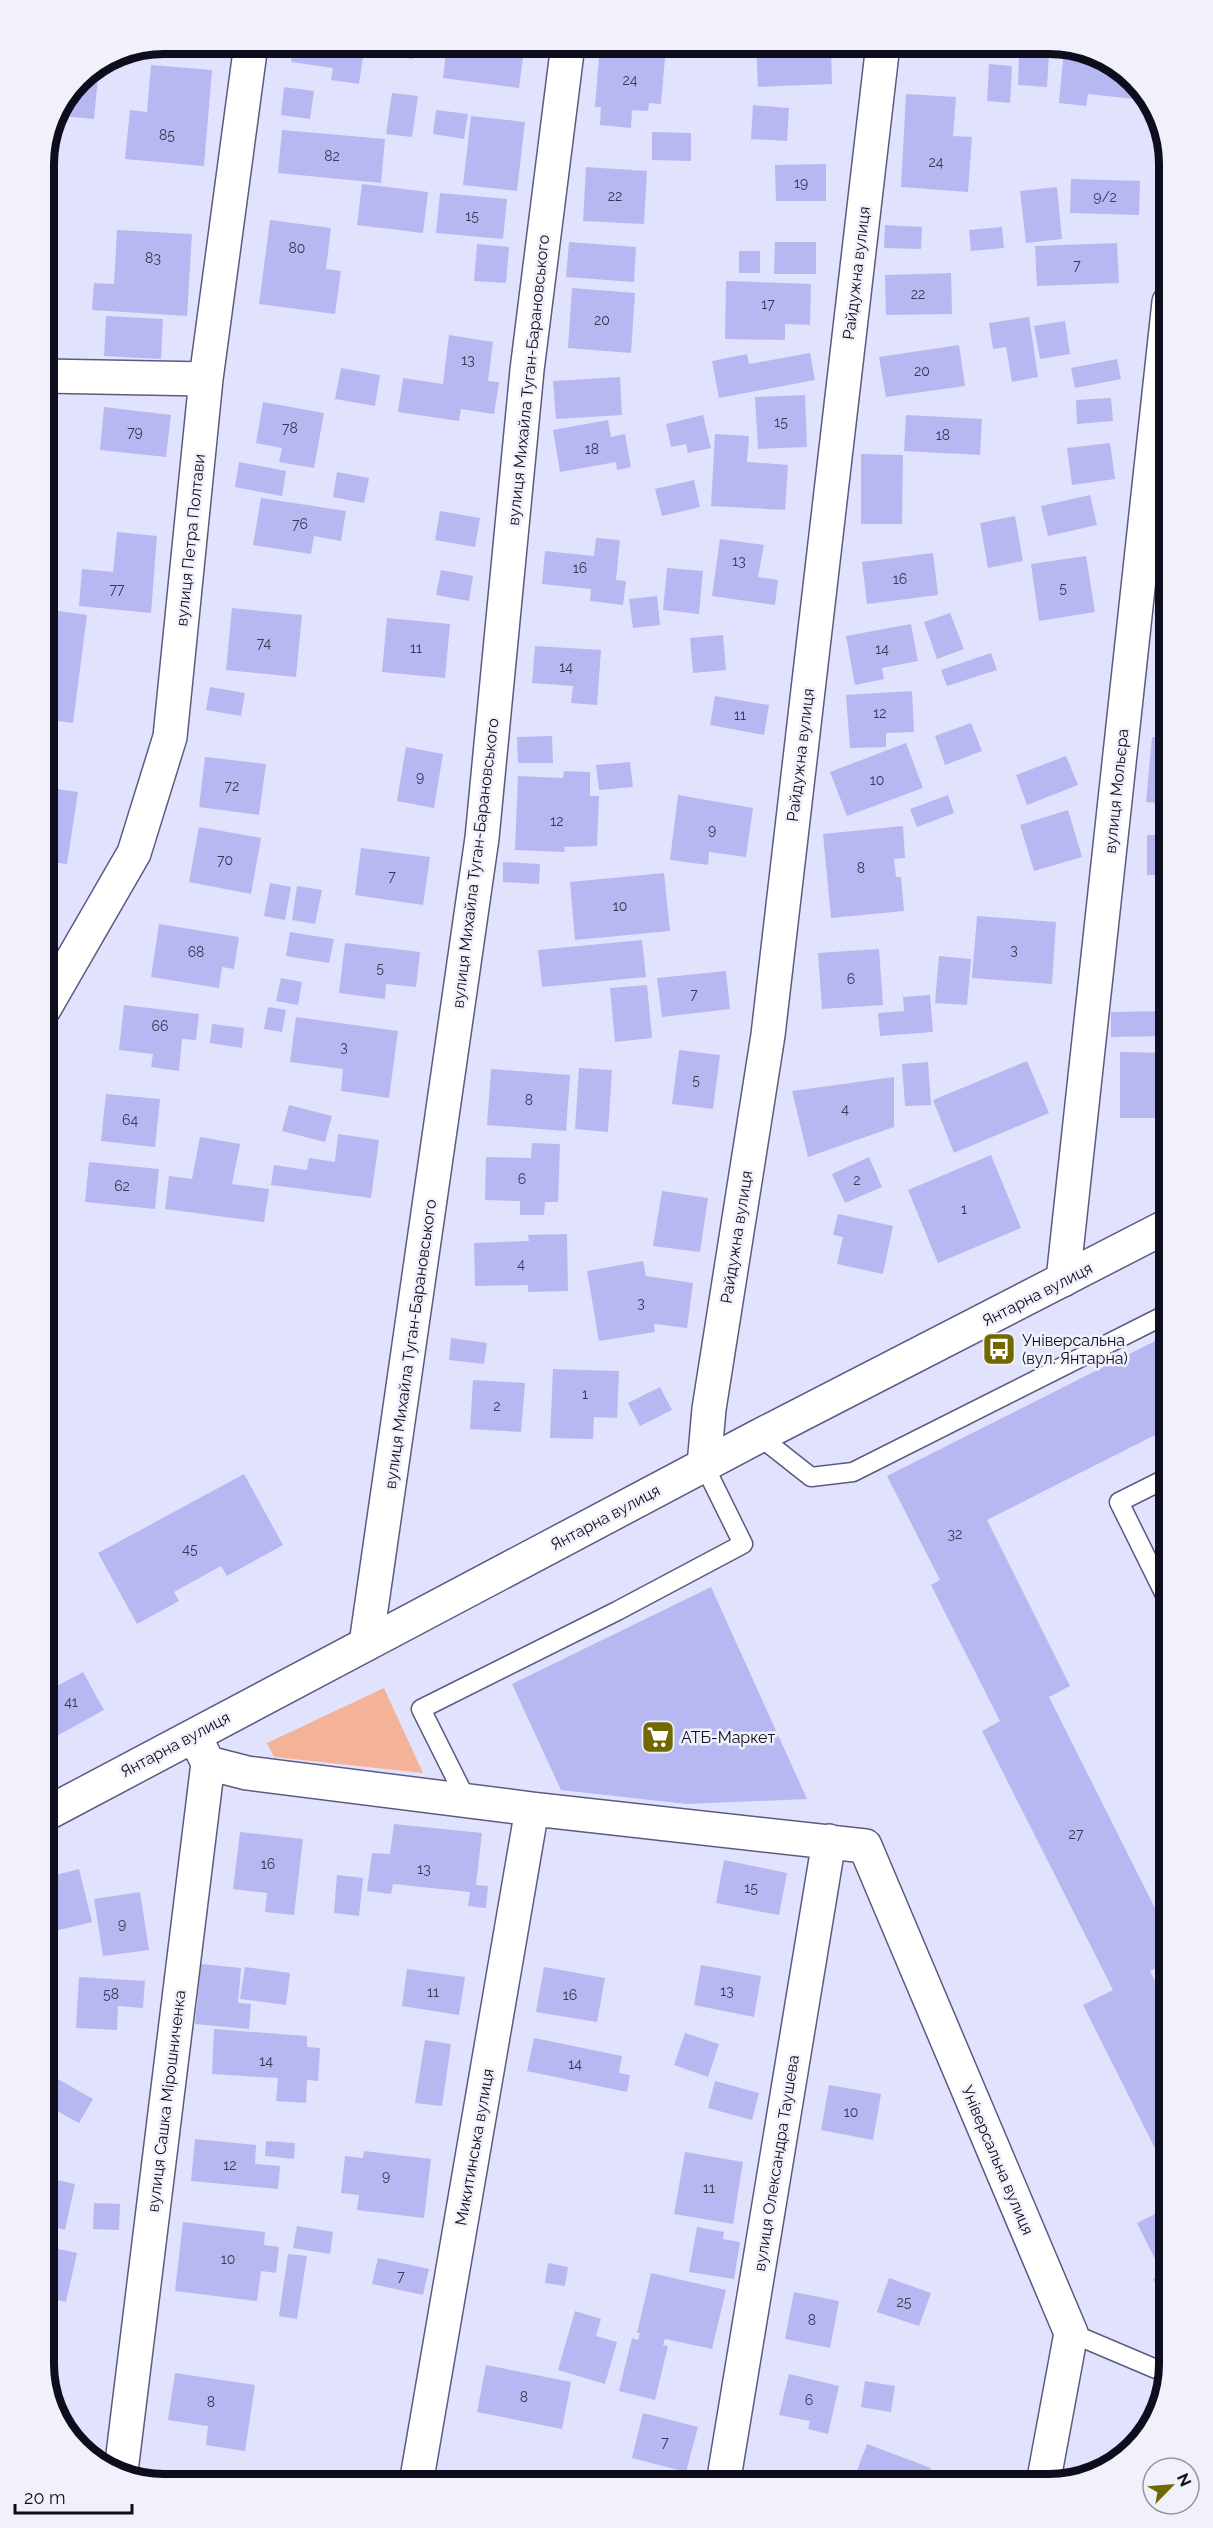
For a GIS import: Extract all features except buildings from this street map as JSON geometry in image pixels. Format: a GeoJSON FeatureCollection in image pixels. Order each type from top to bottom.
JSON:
{"type":"FeatureCollection","features":[{"type":"Feature","properties":{"kind":"street","name":"вулиця Петра Полтави"},"geometry":{"type":"LineString","coordinates":[[54,972],[134,853],[170,737],[206,379],[250,54]]}},
{"type":"Feature","properties":{"kind":"street","name":"вулиця Михайла Туган-Барановського"},"geometry":{"type":"LineString","coordinates":[[366,1644],[482,838],[527,370],[567,54]]}},
{"type":"Feature","properties":{"kind":"street","name":"Райдужна вулиця"},"geometry":{"type":"LineString","coordinates":[[704,1465],[709,1409],[768,1035],[882,54]]}},
{"type":"Feature","properties":{"kind":"street"},"geometry":{"type":"LineString","coordinates":[[54,376],[206,379]]}},
{"type":"Feature","properties":{"kind":"street","name":"вулиця Мольєра"},"geometry":{"type":"LineString","coordinates":[[1063,1280],[1159,403]]}},
{"type":"Feature","properties":{"kind":"street","name":"Янтарна вулиця"},"geometry":{"type":"LineString","coordinates":[[54,1810],[759,1436],[1159,1231]]}},
{"type":"Feature","properties":{"kind":"street"},"geometry":{"type":"LineString","coordinates":[[194,1734],[208,1763],[248,1773],[532,1809],[829,1841]]}},
{"type":"Feature","properties":{"kind":"street","name":"вулиця Сашка Мірошниченка"},"geometry":{"type":"LineString","coordinates":[[122,2465],[208,1763]]}},
{"type":"Feature","properties":{"kind":"street","name":"Микитинська вулиця"},"geometry":{"type":"LineString","coordinates":[[418,2474],[532,1809]]}},
{"type":"Feature","properties":{"kind":"street","name":"Універсальна вулиця"},"geometry":{"type":"LineString","coordinates":[[829,1841],[865,1846],[1071,2333]]}},
{"type":"Feature","properties":{"kind":"street","name":"вулиця Олександра Таушева"},"geometry":{"type":"LineString","coordinates":[[725,2474],[829,1841]]}},
{"type":"Feature","properties":{"kind":"street"},"geometry":{"type":"LineString","coordinates":[[1045,2474],[1071,2333]]}},
{"type":"Feature","properties":{"kind":"lane"},"geometry":{"type":"LineString","coordinates":[[759,1436],[811,1477],[853,1472],[1159,1319]]}},
{"type":"Feature","properties":{"kind":"lane"},"geometry":{"type":"LineString","coordinates":[[467,1801],[421,1708],[617,1611],[743,1544],[704,1465]]}},
{"type":"Feature","properties":{"kind":"lane"},"geometry":{"type":"LineString","coordinates":[[1159,1482],[1119,1502],[1159,1581]]}},
{"type":"Feature","properties":{"kind":"lane"},"geometry":{"type":"LineString","coordinates":[[1071,2333],[1156,2369],[1159,2368]]}},
{"type":"Feature","properties":{"kind":"shaded area"},"geometry":{"type":"Polygon","coordinates":[[[384,1688],[423,1773],[274,1757],[267,1743],[384,1688]]]}},
{"type":"Feature","properties":{"kind":"place","name":"Універсальна (вул. Янтарна)"},"geometry":{"type":"Point","coordinates":[999,1349]}},
{"type":"Feature","properties":{"kind":"place","name":"АТБ-Маркет"},"geometry":{"type":"Point","coordinates":[658,1737]}}]}
